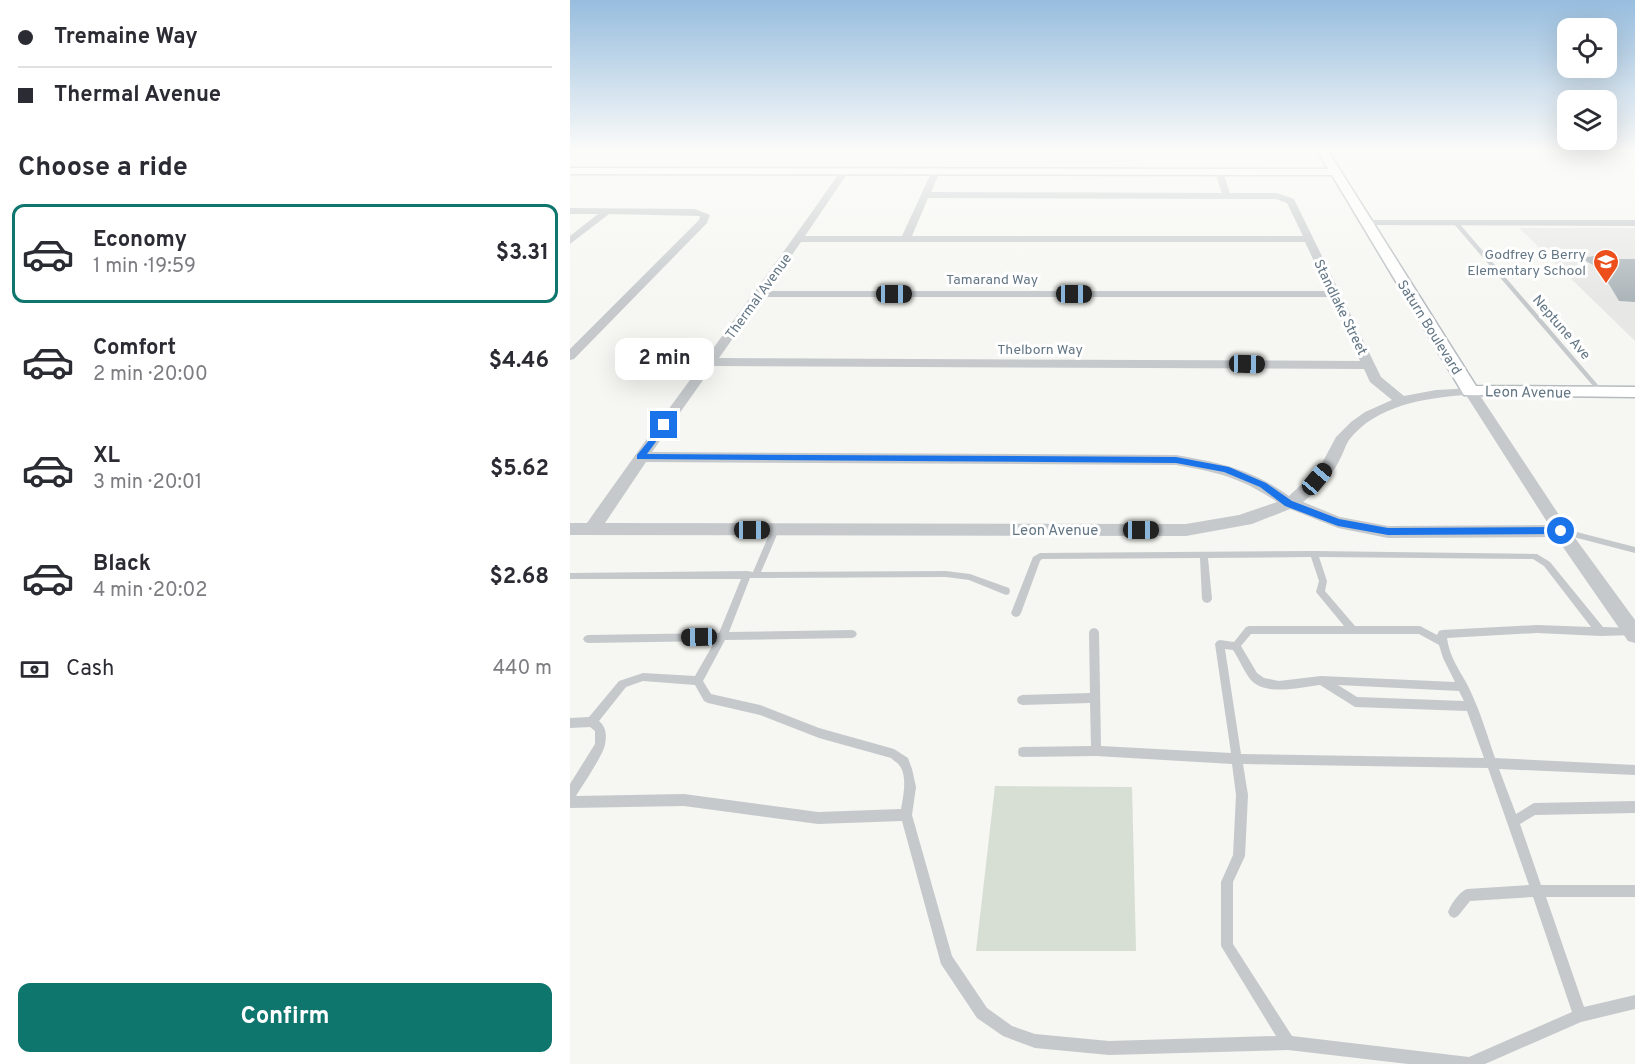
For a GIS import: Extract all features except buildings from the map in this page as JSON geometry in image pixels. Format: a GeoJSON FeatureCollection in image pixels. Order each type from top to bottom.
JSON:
{"type":"FeatureCollection","features":[{"type":"Feature","properties":{"kind":"street","name":"Thermal Avenue"},"geometry":{"type":"LineString","coordinates":[[592,529],[640,457],[800,239],[825,201]]}},
{"type":"Feature","properties":{"kind":"street"},"geometry":{"type":"LineString","coordinates":[[906,238],[923,201]]}},
{"type":"Feature","properties":{"kind":"street","name":"Standlake Street"},"geometry":{"type":"LineString","coordinates":[[1288,201],[1292,202],[1375,379],[1403,402]]}},
{"type":"Feature","properties":{"kind":"street","name":"Saturn Boulevard"},"geometry":{"type":"LineString","coordinates":[[1352,201],[1470,391],[1561,531],[1634,633]]}},
{"type":"Feature","properties":{"kind":"street"},"geometry":{"type":"LineString","coordinates":[[570,211],[695,212],[705,216],[704,221],[570,356]]}},
{"type":"Feature","properties":{"kind":"street"},"geometry":{"type":"LineString","coordinates":[[570,241],[607,211]]}},
{"type":"Feature","properties":{"kind":"street"},"geometry":{"type":"LineString","coordinates":[[1365,223],[1635,223]]}},
{"type":"Feature","properties":{"kind":"street"},"geometry":{"type":"LineString","coordinates":[[800,239],[1308,239]]}},
{"type":"Feature","properties":{"kind":"street","name":"Tamarand Way"},"geometry":{"type":"LineString","coordinates":[[759,294],[1334,294]]}},
{"type":"Feature","properties":{"kind":"street","name":"Thelborn Way"},"geometry":{"type":"LineString","coordinates":[[711,362],[1368,365]]}},
{"type":"Feature","properties":{"kind":"street","name":"Leon Avenue"},"geometry":{"type":"LineString","coordinates":[[570,529],[1186,530],[1232,522],[1289,503],[1329,466],[1343,438],[1363,418],[1403,402],[1436,393],[1470,391],[1635,392]]}},
{"type":"Feature","properties":{"kind":"street"},"geometry":{"type":"LineString","coordinates":[[640,457],[1176,460],[1226,469],[1263,485],[1289,503],[1338,522],[1388,532],[1561,531]]}},
{"type":"Feature","properties":{"kind":"lane","name":"Neptune Ave"},"geometry":{"type":"LineString","coordinates":[[1456,223],[1602,393]]}},
{"type":"Feature","properties":{"kind":"lane"},"geometry":{"type":"LineString","coordinates":[[698,681],[775,530]]}},
{"type":"Feature","properties":{"kind":"lane"},"geometry":{"type":"LineString","coordinates":[[1561,531],[1635,550]]}},
{"type":"Feature","properties":{"kind":"lane"},"geometry":{"type":"LineString","coordinates":[[1016,613],[1036,559],[1040,556],[1314,554],[1534,556],[1547,564],[1601,632]]}},
{"type":"Feature","properties":{"kind":"lane"},"geometry":{"type":"LineString","coordinates":[[1314,554],[1323,581],[1320,592],[1353,630]]}},
{"type":"Feature","properties":{"kind":"lane"},"geometry":{"type":"LineString","coordinates":[[1204,555],[1207,598]]}},
{"type":"Feature","properties":{"kind":"lane"},"geometry":{"type":"LineString","coordinates":[[570,576],[946,574],[970,577],[1006,591]]}},
{"type":"Feature","properties":{"kind":"lane"},"geometry":{"type":"LineString","coordinates":[[1580,1015],[1471,706],[1441,642],[1442,634],[1537,629],[1634,633]]}},
{"type":"Feature","properties":{"kind":"lane"},"geometry":{"type":"LineString","coordinates":[[1236,646],[1249,630],[1419,630],[1441,642]]}},
{"type":"Feature","properties":{"kind":"lane"},"geometry":{"type":"LineString","coordinates":[[1094,632],[1096,751]]}},
{"type":"Feature","properties":{"kind":"lane"},"geometry":{"type":"LineString","coordinates":[[588,639],[852,634]]}},
{"type":"Feature","properties":{"kind":"lane"},"geometry":{"type":"LineString","coordinates":[[1236,646],[1220,644],[1242,795],[1239,856],[1227,882],[1227,946],[1288,1043]]}},
{"type":"Feature","properties":{"kind":"lane"},"geometry":{"type":"LineString","coordinates":[[1236,646],[1254,676],[1261,682],[1279,686],[1320,680],[1463,687]]}},
{"type":"Feature","properties":{"kind":"lane"},"geometry":{"type":"LineString","coordinates":[[592,722],[623,684],[643,677],[698,681]]}},
{"type":"Feature","properties":{"kind":"lane"},"geometry":{"type":"LineString","coordinates":[[1320,680],[1355,702],[1471,706]]}},
{"type":"Feature","properties":{"kind":"lane"},"geometry":{"type":"LineString","coordinates":[[698,681],[708,698],[760,710],[819,733],[894,754],[904,762],[910,787],[906,816],[946,959],[982,1013],[1008,1030],[1035,1041],[1109,1048],[1288,1043],[1469,1064],[1580,1015],[1635,1002]]}},
{"type":"Feature","properties":{"kind":"lane"},"geometry":{"type":"LineString","coordinates":[[1022,700],[1095,698]]}},
{"type":"Feature","properties":{"kind":"lane"},"geometry":{"type":"LineString","coordinates":[[570,723],[592,722],[600,729],[600,745],[570,795]]}},
{"type":"Feature","properties":{"kind":"lane"},"geometry":{"type":"LineString","coordinates":[[1023,752],[1096,751],[1236,759],[1492,763],[1635,770]]}},
{"type":"Feature","properties":{"kind":"lane"},"geometry":{"type":"LineString","coordinates":[[570,802],[684,800],[818,818],[906,816]]}},
{"type":"Feature","properties":{"kind":"lane"},"geometry":{"type":"LineString","coordinates":[[1513,822],[1534,809],[1635,807]]}},
{"type":"Feature","properties":{"kind":"lane"},"geometry":{"type":"LineString","coordinates":[[1454,912],[1467,895],[1537,891],[1635,891]]}},
{"type":"Feature","properties":{"kind":"shaded area","name":"Godfrey G Berry Elementary School"},"geometry":{"type":"Polygon","coordinates":[[[1519,228],[1635,228],[1635,341],[1519,228]]]}},
{"type":"Feature","properties":{"kind":"shaded area"},"geometry":{"type":"Polygon","coordinates":[[[995,786],[1132,787],[1136,951],[976,951],[995,786]]]}},
{"type":"Feature","properties":{"kind":"place","name":"Godfrey G Berry Elementary School"},"geometry":{"type":"Point","coordinates":[1606,285]}},
{"type":"Feature","properties":{"kind":"route"},"geometry":{"type":"LineString","coordinates":[[664,425],[640,457],[1176,460],[1226,469],[1263,485],[1289,503],[1338,522],[1388,532],[1561,531]]}}]}
